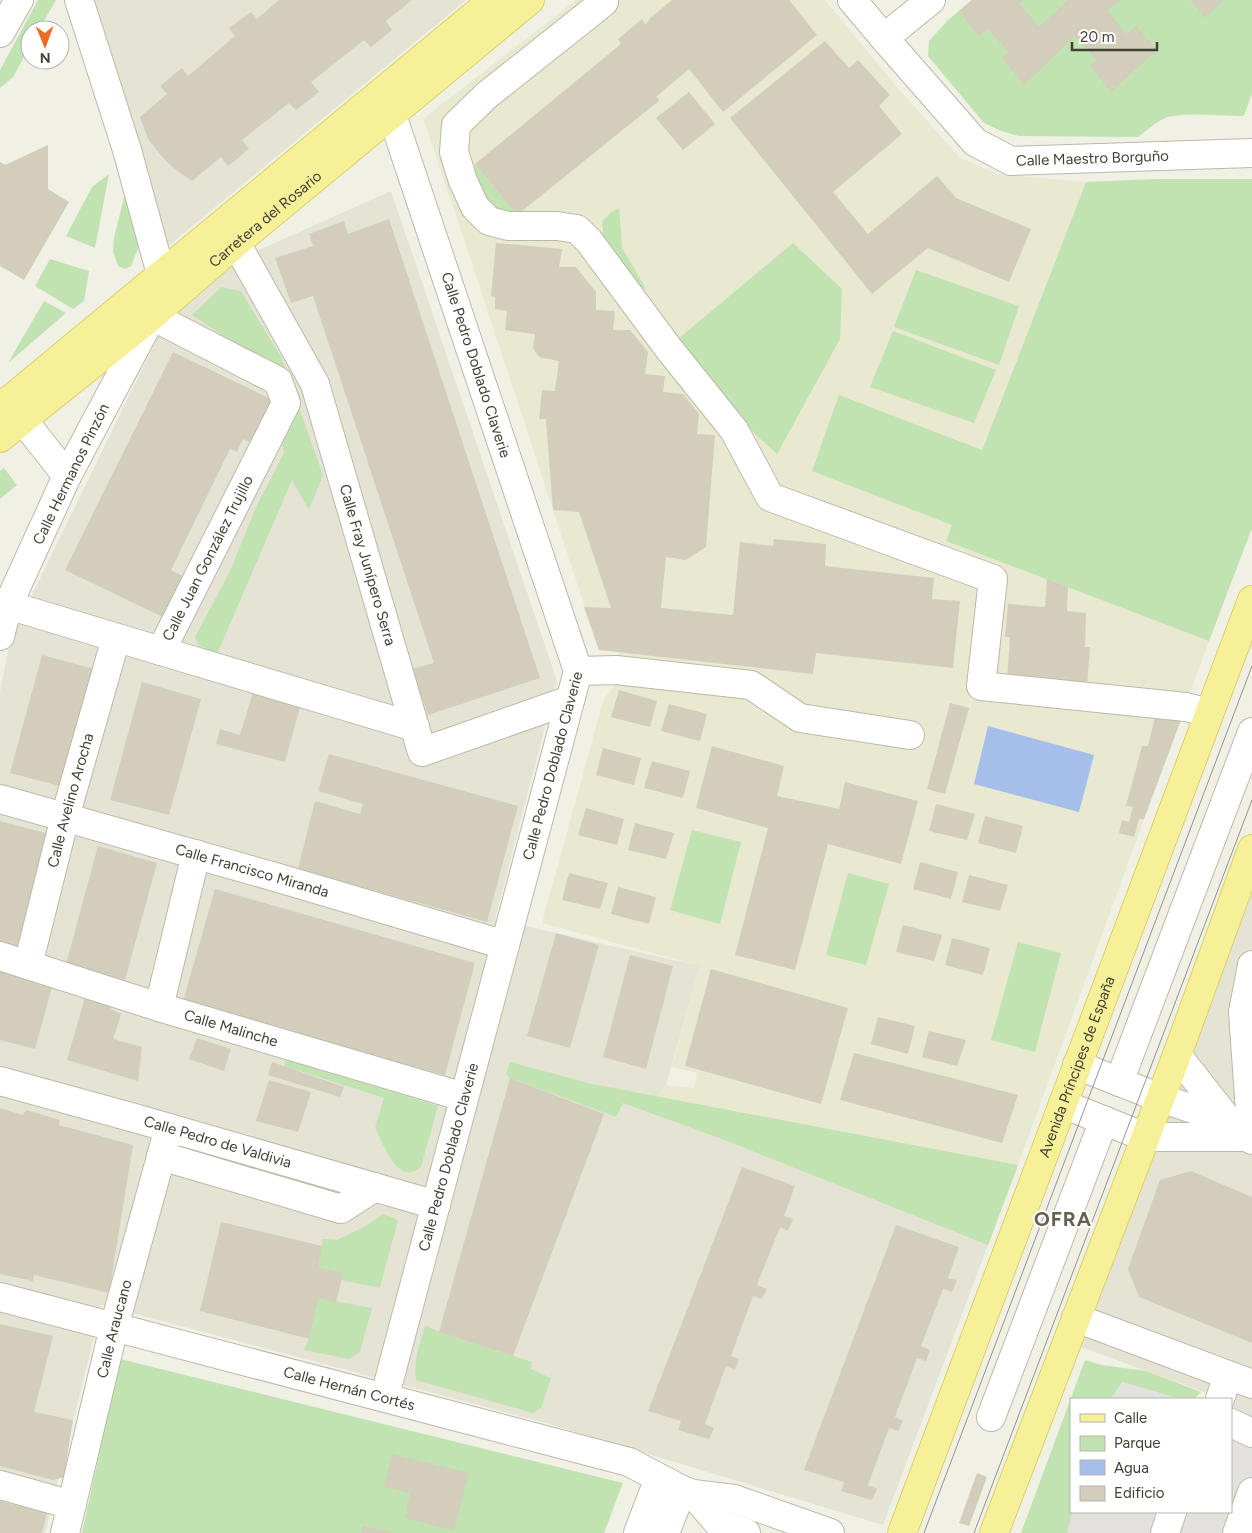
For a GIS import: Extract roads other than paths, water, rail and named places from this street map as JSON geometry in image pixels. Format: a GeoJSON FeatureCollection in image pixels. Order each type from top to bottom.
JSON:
{"type":"FeatureCollection","features":[{"type":"Feature","properties":{"kind":"main road","name":"Carretera del Rosario"},"geometry":{"type":"LineString","coordinates":[[0,438],[10,410],[161,274],[493,0]]}},
{"type":"Feature","properties":{"kind":"main road","name":"Carretera del Rosario"},"geometry":{"type":"LineString","coordinates":[[10,410],[152,316],[236,243],[530,0]]}},
{"type":"Feature","properties":{"kind":"main road","name":"Avenida Príncipes de España"},"geometry":{"type":"LineString","coordinates":[[902,1533],[990,1304],[1077,1065],[1252,600]]}},
{"type":"Feature","properties":{"kind":"main road"},"geometry":{"type":"LineString","coordinates":[[994,1533],[1177,1054],[1252,849]]}},
{"type":"Feature","properties":{"kind":"street"},"geometry":{"type":"LineString","coordinates":[[0,33],[19,0]]}},
{"type":"Feature","properties":{"kind":"street"},"geometry":{"type":"LineString","coordinates":[[79,0],[127,150],[161,274]]}},
{"type":"Feature","properties":{"kind":"street","name":"Calle Maestro Borguño"},"geometry":{"type":"LineString","coordinates":[[852,0],[975,142],[1011,161],[1252,153]]}},
{"type":"Feature","properties":{"kind":"street"},"geometry":{"type":"LineString","coordinates":[[884,38],[931,0]]}},
{"type":"Feature","properties":{"kind":"street"},"geometry":{"type":"LineString","coordinates":[[604,1],[487,95],[456,125],[454,152],[463,181],[475,207],[489,221],[508,226],[557,226],[577,229],[589,241],[669,349],[734,430],[770,496],[993,579],[981,686],[1186,706],[1209,713]]}},
{"type":"Feature","properties":{"kind":"street","name":"Calle Pedro Doblado Claverie"},"geometry":{"type":"LineString","coordinates":[[388,1398],[387,1388],[578,671],[392,114]]}},
{"type":"Feature","properties":{"kind":"street","name":"Calle Fray Junípero Serra"},"geometry":{"type":"LineString","coordinates":[[236,243],[315,384],[422,752],[570,700]]}},
{"type":"Feature","properties":{"kind":"street","name":"Calle Juan González Trujillo"},"geometry":{"type":"LineString","coordinates":[[4,609],[161,651],[286,403],[278,381],[152,316]]}},
{"type":"Feature","properties":{"kind":"street","name":"Calle Hermanos Pinzón"},"geometry":{"type":"LineString","coordinates":[[0,636],[4,609],[67,476],[152,316]]}},
{"type":"Feature","properties":{"kind":"street"},"geometry":{"type":"LineString","coordinates":[[10,410],[67,476]]}},
{"type":"Feature","properties":{"kind":"street","name":"Calle Avelino Arocha"},"geometry":{"type":"LineString","coordinates":[[28,965],[65,817],[116,638]]}},
{"type":"Feature","properties":{"kind":"street"},"geometry":{"type":"LineString","coordinates":[[161,651],[415,727]]}},
{"type":"Feature","properties":{"kind":"street"},"geometry":{"type":"LineString","coordinates":[[578,671],[616,670],[751,685],[800,718],[910,736]]}},
{"type":"Feature","properties":{"kind":"street"},"geometry":{"type":"LineString","coordinates":[[1119,1082],[1252,732]]}},
{"type":"Feature","properties":{"kind":"street","name":"Calle Francisco Miranda"},"geometry":{"type":"LineString","coordinates":[[0,799],[196,854],[505,945]]}},
{"type":"Feature","properties":{"kind":"street"},"geometry":{"type":"LineString","coordinates":[[159,1006],[196,854]]}},
{"type":"Feature","properties":{"kind":"street","name":"Calle Malinche"},"geometry":{"type":"LineString","coordinates":[[0,956],[159,1006],[464,1097]]}},
{"type":"Feature","properties":{"kind":"street"},"geometry":{"type":"LineString","coordinates":[[1244,1134],[1243,1012],[1252,965]]}},
{"type":"Feature","properties":{"kind":"street"},"geometry":{"type":"LineString","coordinates":[[1177,1054],[1244,1134]]}},
{"type":"Feature","properties":{"kind":"street"},"geometry":{"type":"LineString","coordinates":[[1077,1065],[1244,1134]]}},
{"type":"Feature","properties":{"kind":"street","name":"Calle Pedro de Valdivia"},"geometry":{"type":"LineString","coordinates":[[0,1081],[436,1205]]}},
{"type":"Feature","properties":{"kind":"street"},"geometry":{"type":"LineString","coordinates":[[1063,1104],[1145,1137],[1244,1134]]}},
{"type":"Feature","properties":{"kind":"street"},"geometry":{"type":"LineString","coordinates":[[991,1416],[1104,1120]]}},
{"type":"Feature","properties":{"kind":"street","name":"Calle Araucano"},"geometry":{"type":"LineString","coordinates":[[65,1533],[114,1327],[169,1128]]}},
{"type":"Feature","properties":{"kind":"street"},"geometry":{"type":"LineString","coordinates":[[162,1156],[342,1209],[375,1187]]}},
{"type":"Feature","properties":{"kind":"street","name":"Calle Hernán Cortés"},"geometry":{"type":"LineString","coordinates":[[0,1297],[630,1462],[678,1487],[718,1523],[746,1533]]}},
{"type":"Feature","properties":{"kind":"street"},"geometry":{"type":"LineString","coordinates":[[1076,1318],[1233,1386]]}},
{"type":"Feature","properties":{"kind":"street"},"geometry":{"type":"LineString","coordinates":[[1232,1423],[1252,1433]]}},
{"type":"Feature","properties":{"kind":"street"},"geometry":{"type":"LineString","coordinates":[[0,1485],[72,1505]]}},
{"type":"Feature","properties":{"kind":"street"},"geometry":{"type":"LineString","coordinates":[[638,1533],[678,1487]]}},
{"type":"Feature","properties":{"kind":"street"},"geometry":{"type":"LineString","coordinates":[[665,1533],[678,1487]]}},
{"type":"Feature","properties":{"kind":"street","name":"Calle Hernán Cortés"},"geometry":{"type":"LineString","coordinates":[[678,1487],[734,1499],[830,1533]]}},
{"type":"Feature","properties":{"kind":"street"},"geometry":{"type":"LineString","coordinates":[[1236,1533],[1252,1492]]}},
{"type":"Feature","properties":{"kind":"street"},"geometry":{"type":"LineString","coordinates":[[1165,1533],[1172,1513]]}},
{"type":"Feature","properties":{"kind":"water"},"geometry":{"type":"Polygon","coordinates":[[[988,726],[1094,755],[1079,812],[974,784],[988,726]]]}},
{"type":"Feature","properties":{"kind":"tram line"},"geometry":{"type":"LineString","coordinates":[[924,1533],[1252,666]]}},
{"type":"Feature","properties":{"kind":"tram line"},"geometry":{"type":"LineString","coordinates":[[974,1533],[1252,800]]}},
{"type":"Feature","properties":{"kind":"district","name":"OFRA"},"geometry":{"type":"Point","coordinates":[1063,1219]}}]}
